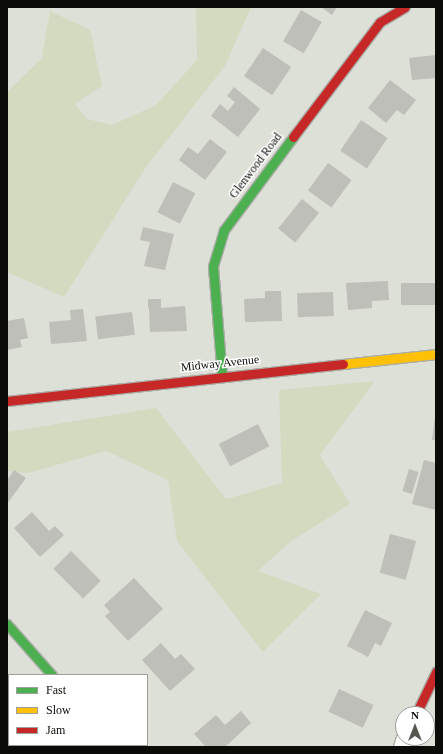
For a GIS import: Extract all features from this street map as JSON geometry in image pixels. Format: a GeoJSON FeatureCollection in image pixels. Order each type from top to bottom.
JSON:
{"type":"FeatureCollection","features":[{"type":"Feature","properties":{"kind":"street","name":"Glenwood Road"},"geometry":{"type":"LineString","coordinates":[[222,376],[213,266],[224,230],[380,22],[405,7]]}},
{"type":"Feature","properties":{"kind":"street","name":"Midway Avenue"},"geometry":{"type":"LineString","coordinates":[[7,401],[222,376],[436,354]]}},
{"type":"Feature","properties":{"kind":"street"},"geometry":{"type":"LineString","coordinates":[[7,624],[51,674]]}},
{"type":"Feature","properties":{"kind":"street"},"geometry":{"type":"LineString","coordinates":[[420,706],[436,672]]}},
{"type":"Feature","properties":{"kind":"green space"},"geometry":{"type":"Polygon","coordinates":[[[196,7],[251,7],[225,66],[146,167],[64,297],[7,272],[7,92],[42,58],[50,11],[90,30],[102,86],[75,104],[87,119],[112,125],[156,105],[197,60],[196,7]]]}},
{"type":"Feature","properties":{"kind":"green space"},"geometry":{"type":"Polygon","coordinates":[[[375,381],[320,455],[350,504],[290,542],[258,571],[321,594],[263,652],[177,541],[168,480],[106,451],[28,473],[7,471],[7,432],[156,408],[226,499],[282,483],[279,390],[375,381]]]}},
{"type":"Feature","properties":{"kind":"building"},"geometry":{"type":"Polygon","coordinates":[[[321,7],[337,7],[332,15],[321,7]]]}},
{"type":"Feature","properties":{"kind":"building"},"geometry":{"type":"Polygon","coordinates":[[[301,10],[322,22],[304,53],[283,41],[301,10]]]}},
{"type":"Feature","properties":{"kind":"building"},"geometry":{"type":"Polygon","coordinates":[[[263,48],[291,67],[272,95],[244,76],[263,48]]]}},
{"type":"Feature","properties":{"kind":"building"},"geometry":{"type":"Polygon","coordinates":[[[436,55],[436,78],[412,80],[409,58],[436,55]]]}},
{"type":"Feature","properties":{"kind":"building"},"geometry":{"type":"Polygon","coordinates":[[[390,80],[416,100],[404,115],[397,110],[386,123],[368,108],[390,80]]]}},
{"type":"Feature","properties":{"kind":"building"},"geometry":{"type":"Polygon","coordinates":[[[234,87],[260,109],[238,137],[211,116],[220,104],[228,111],[235,102],[227,96],[234,87]]]}},
{"type":"Feature","properties":{"kind":"building"},"geometry":{"type":"Polygon","coordinates":[[[361,120],[388,138],[367,169],[340,151],[361,120]]]}},
{"type":"Feature","properties":{"kind":"building"},"geometry":{"type":"Polygon","coordinates":[[[210,139],[227,152],[205,180],[179,160],[188,147],[198,154],[210,139]]]}},
{"type":"Feature","properties":{"kind":"building"},"geometry":{"type":"Polygon","coordinates":[[[328,163],[351,180],[331,208],[308,191],[328,163]]]}},
{"type":"Feature","properties":{"kind":"building"},"geometry":{"type":"Polygon","coordinates":[[[173,182],[195,193],[180,224],[158,212],[173,182]]]}},
{"type":"Feature","properties":{"kind":"building"},"geometry":{"type":"Polygon","coordinates":[[[302,199],[319,213],[295,242],[278,229],[302,199]]]}},
{"type":"Feature","properties":{"kind":"building"},"geometry":{"type":"Polygon","coordinates":[[[143,227],[174,234],[165,270],[144,266],[150,242],[140,240],[143,227]]]}},
{"type":"Feature","properties":{"kind":"building"},"geometry":{"type":"Polygon","coordinates":[[[388,281],[389,300],[372,301],[372,308],[348,310],[346,283],[388,281]]]}},
{"type":"Feature","properties":{"kind":"building"},"geometry":{"type":"Polygon","coordinates":[[[401,283],[436,283],[436,305],[401,305],[401,283]]]}},
{"type":"Feature","properties":{"kind":"building"},"geometry":{"type":"Polygon","coordinates":[[[265,291],[281,291],[282,321],[245,322],[244,299],[265,298],[265,291]]]}},
{"type":"Feature","properties":{"kind":"building"},"geometry":{"type":"Polygon","coordinates":[[[333,292],[334,316],[298,317],[297,293],[333,292]]]}},
{"type":"Feature","properties":{"kind":"building"},"geometry":{"type":"Polygon","coordinates":[[[148,299],[161,299],[161,308],[185,306],[187,331],[150,332],[149,308],[155,307],[148,308],[148,299]]]}},
{"type":"Feature","properties":{"kind":"building"},"geometry":{"type":"Polygon","coordinates":[[[83,309],[87,341],[51,344],[49,322],[71,320],[70,310],[83,309]]]}},
{"type":"Feature","properties":{"kind":"building"},"geometry":{"type":"Polygon","coordinates":[[[132,312],[135,335],[98,339],[95,317],[132,312]]]}},
{"type":"Feature","properties":{"kind":"building"},"geometry":{"type":"Polygon","coordinates":[[[24,318],[28,338],[20,340],[22,347],[7,350],[7,321],[24,318]]]}},
{"type":"Feature","properties":{"kind":"building"},"geometry":{"type":"Polygon","coordinates":[[[435,416],[436,440],[432,440],[435,416]]]}},
{"type":"Feature","properties":{"kind":"building"},"geometry":{"type":"Polygon","coordinates":[[[258,424],[269,446],[230,466],[219,444],[258,424]]]}},
{"type":"Feature","properties":{"kind":"building"},"geometry":{"type":"Polygon","coordinates":[[[424,460],[436,463],[436,510],[412,504],[424,460]]]}},
{"type":"Feature","properties":{"kind":"building"},"geometry":{"type":"Polygon","coordinates":[[[409,469],[419,472],[412,494],[402,491],[409,469]]]}},
{"type":"Feature","properties":{"kind":"building"},"geometry":{"type":"Polygon","coordinates":[[[14,470],[26,478],[7,504],[7,480],[14,470]]]}},
{"type":"Feature","properties":{"kind":"building"},"geometry":{"type":"Polygon","coordinates":[[[32,512],[49,531],[55,526],[64,535],[40,557],[14,528],[32,512]]]}},
{"type":"Feature","properties":{"kind":"building"},"geometry":{"type":"Polygon","coordinates":[[[390,534],[416,541],[406,580],[380,573],[390,534]]]}},
{"type":"Feature","properties":{"kind":"building"},"geometry":{"type":"Polygon","coordinates":[[[71,551],[101,581],[83,598],[53,569],[71,551]]]}},
{"type":"Feature","properties":{"kind":"building"},"geometry":{"type":"Polygon","coordinates":[[[134,578],[163,609],[128,641],[105,616],[110,612],[104,605],[134,578]]]}},
{"type":"Feature","properties":{"kind":"building"},"geometry":{"type":"Polygon","coordinates":[[[365,610],[392,623],[381,646],[375,643],[368,657],[347,646],[365,610]]]}},
{"type":"Feature","properties":{"kind":"building"},"geometry":{"type":"Polygon","coordinates":[[[161,643],[175,659],[181,654],[195,669],[170,691],[142,660],[161,643]]]}},
{"type":"Feature","properties":{"kind":"building"},"geometry":{"type":"Polygon","coordinates":[[[339,689],[373,705],[363,728],[328,712],[339,689]]]}},
{"type":"Feature","properties":{"kind":"building"},"geometry":{"type":"Polygon","coordinates":[[[241,711],[251,723],[225,747],[206,747],[194,734],[216,715],[225,725],[241,711]]]}},
{"type":"Feature","properties":{"kind":"traffic: fast"},"geometry":{"type":"LineString","coordinates":[[222,376],[213,266],[224,230],[293,137]]}},
{"type":"Feature","properties":{"kind":"traffic: fast"},"geometry":{"type":"LineString","coordinates":[[7,624],[51,674]]}},
{"type":"Feature","properties":{"kind":"traffic: slow"},"geometry":{"type":"LineString","coordinates":[[343,364],[436,354]]}},
{"type":"Feature","properties":{"kind":"traffic: jam"},"geometry":{"type":"LineString","coordinates":[[293,137],[380,22],[405,7]]}},
{"type":"Feature","properties":{"kind":"traffic: jam"},"geometry":{"type":"LineString","coordinates":[[7,401],[343,364]]}},
{"type":"Feature","properties":{"kind":"traffic: jam"},"geometry":{"type":"LineString","coordinates":[[420,706],[436,672]]}}]}
